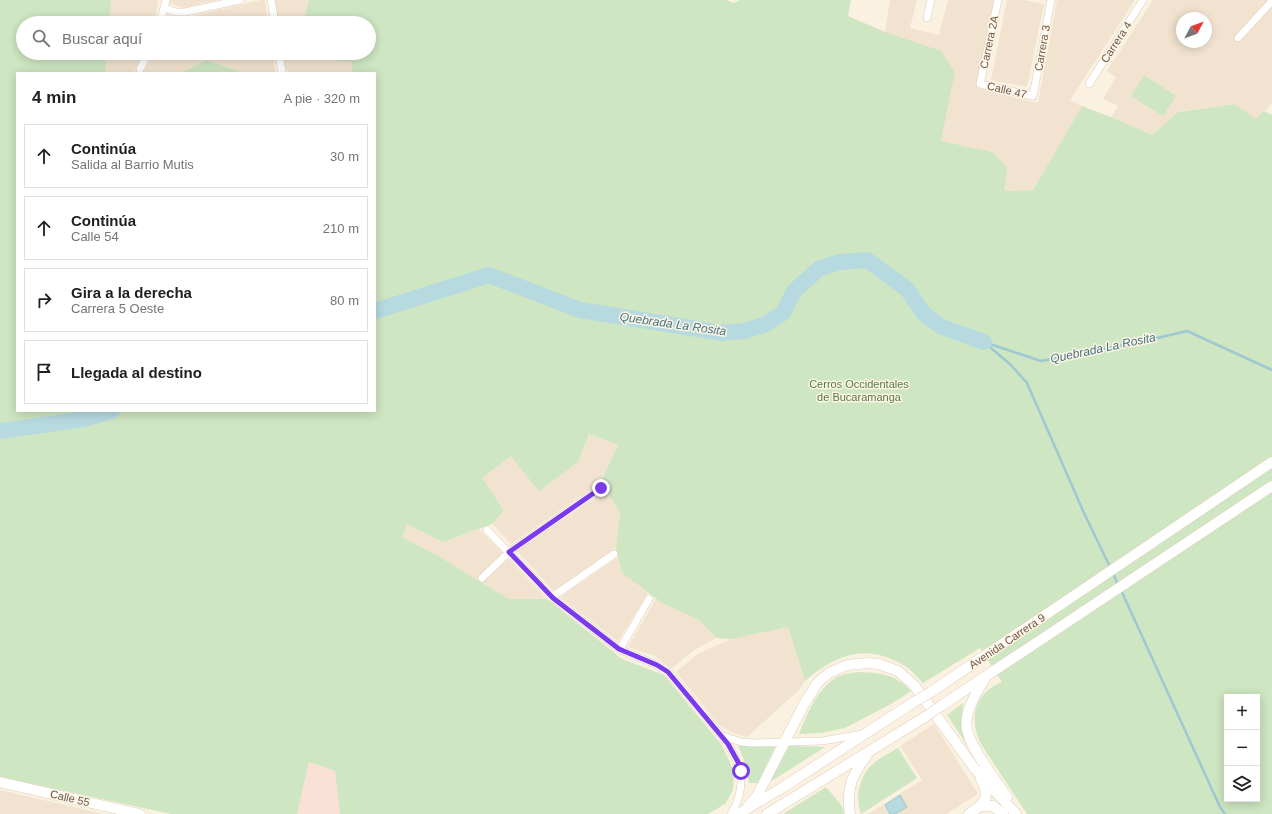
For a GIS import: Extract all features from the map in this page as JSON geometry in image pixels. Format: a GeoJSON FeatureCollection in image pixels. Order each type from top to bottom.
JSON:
{"type":"FeatureCollection","features":[{"type":"Feature","properties":{"kind":"main road","name":"Avenida Carrera 9"},"geometry":{"type":"LineString","coordinates":[[738,814],[931,692],[1272,462]]}},
{"type":"Feature","properties":{"kind":"main road","name":"Avenida Carrera 9"},"geometry":{"type":"LineString","coordinates":[[767,814],[925,717],[1272,486]]}},
{"type":"Feature","properties":{"kind":"main road"},"geometry":{"type":"LineString","coordinates":[[747,808],[757,796],[813,689],[823,677],[829,672],[847,665],[869,662],[879,664],[898,672],[914,685],[975,769],[1016,814]]}},
{"type":"Feature","properties":{"kind":"main road"},"geometry":{"type":"LineString","coordinates":[[989,674],[972,701],[966,724],[972,745],[1016,814]]}},
{"type":"Feature","properties":{"kind":"main road"},"geometry":{"type":"LineString","coordinates":[[850,814],[848,798],[850,786],[855,772],[868,752]]}},
{"type":"Feature","properties":{"kind":"main road"},"geometry":{"type":"LineString","coordinates":[[975,769],[985,788],[986,796],[982,806]]}},
{"type":"Feature","properties":{"kind":"main road","name":"Calle 55"},"geometry":{"type":"LineString","coordinates":[[0,782],[140,814]]}},
{"type":"Feature","properties":{"kind":"main road"},"geometry":{"type":"LineString","coordinates":[[969,814],[982,806],[993,806],[1002,814]]}},
{"type":"Feature","properties":{"kind":"street"},"geometry":{"type":"LineString","coordinates":[[162,16],[166,0]]}},
{"type":"Feature","properties":{"kind":"street"},"geometry":{"type":"LineString","coordinates":[[165,8],[176,12],[185,12],[240,0]]}},
{"type":"Feature","properties":{"kind":"street"},"geometry":{"type":"LineString","coordinates":[[271,0],[274,16]]}},
{"type":"Feature","properties":{"kind":"street"},"geometry":{"type":"LineString","coordinates":[[927,18],[931,0]]}},
{"type":"Feature","properties":{"kind":"street","name":"Carrera 2A"},"geometry":{"type":"LineString","coordinates":[[980,84],[998,0]]}},
{"type":"Feature","properties":{"kind":"street","name":"Carrera 3"},"geometry":{"type":"LineString","coordinates":[[1034,96],[1051,0]]}},
{"type":"Feature","properties":{"kind":"street","name":"Carrera 4"},"geometry":{"type":"LineString","coordinates":[[1089,84],[1143,0]]}},
{"type":"Feature","properties":{"kind":"street"},"geometry":{"type":"LineString","coordinates":[[1238,38],[1272,1]]}},
{"type":"Feature","properties":{"kind":"street"},"geometry":{"type":"LineString","coordinates":[[140,69],[144,60]]}},
{"type":"Feature","properties":{"kind":"street"},"geometry":{"type":"LineString","coordinates":[[280,60],[282,72]]}},
{"type":"Feature","properties":{"kind":"street","name":"Calle 47"},"geometry":{"type":"LineString","coordinates":[[980,84],[1034,96]]}},
{"type":"Feature","properties":{"kind":"street"},"geometry":{"type":"LineString","coordinates":[[482,578],[509,552],[601,488]]}},
{"type":"Feature","properties":{"kind":"street"},"geometry":{"type":"LineString","coordinates":[[487,530],[552,597],[620,649],[657,665],[668,672],[721,735],[738,762],[742,781],[741,791],[739,801],[732,814]]}},
{"type":"Feature","properties":{"kind":"street"},"geometry":{"type":"LineString","coordinates":[[552,597],[614,554]]}},
{"type":"Feature","properties":{"kind":"street"},"geometry":{"type":"LineString","coordinates":[[620,649],[649,600]]}},
{"type":"Feature","properties":{"kind":"street"},"geometry":{"type":"LineString","coordinates":[[721,735],[735,741],[746,743],[822,741],[867,733]]}},
{"type":"Feature","properties":{"kind":"shaded area"},"geometry":{"type":"Polygon","coordinates":[[[111,0],[158,0],[155,16],[110,16],[111,0]]]}},
{"type":"Feature","properties":{"kind":"shaded area"},"geometry":{"type":"Polygon","coordinates":[[[169,0],[217,0],[183,8],[169,3],[169,0]]]}},
{"type":"Feature","properties":{"kind":"shaded area"},"geometry":{"type":"Polygon","coordinates":[[[265,0],[267,16],[193,16],[265,0]]]}},
{"type":"Feature","properties":{"kind":"shaded area"},"geometry":{"type":"Polygon","coordinates":[[[274,0],[309,0],[305,16],[277,16],[274,0]]]}},
{"type":"Feature","properties":{"kind":"shaded area"},"geometry":{"type":"Polygon","coordinates":[[[890,0],[917,0],[910,28],[939,35],[948,0],[994,0],[977,88],[1038,103],[1057,0],[1135,0],[1070,100],[1082,106],[1033,190],[1004,191],[992,152],[941,141],[955,72],[885,32],[890,0]]]}},
{"type":"Feature","properties":{"kind":"shaded area"},"geometry":{"type":"Polygon","coordinates":[[[1007,0],[1024,0],[1044,4],[1027,87],[991,80],[1007,0]]]}},
{"type":"Feature","properties":{"kind":"shaded area"},"geometry":{"type":"Polygon","coordinates":[[[1153,0],[1272,0],[1272,103],[1256,120],[1234,104],[1179,111],[1152,135],[1111,117],[1118,106],[1103,99],[1116,77],[1107,71],[1153,0]]]}},
{"type":"Feature","properties":{"kind":"shaded area"},"geometry":{"type":"Polygon","coordinates":[[[106,60],[140,60],[134,72],[105,72],[106,60]]]}},
{"type":"Feature","properties":{"kind":"shaded area"},"geometry":{"type":"Polygon","coordinates":[[[150,60],[206,60],[183,72],[144,72],[150,60]]]}},
{"type":"Feature","properties":{"kind":"shaded area"},"geometry":{"type":"Polygon","coordinates":[[[206,60],[274,60],[275,72],[242,72],[206,60]]]}},
{"type":"Feature","properties":{"kind":"shaded area"},"geometry":{"type":"Polygon","coordinates":[[[284,60],[330,60],[352,62],[351,72],[288,72],[285,67],[284,60]]]}},
{"type":"Feature","properties":{"kind":"shaded area"},"geometry":{"type":"Polygon","coordinates":[[[589,434],[618,445],[601,482],[511,544],[492,524],[504,509],[481,478],[511,456],[578,462],[589,434]]]}},
{"type":"Feature","properties":{"kind":"shaded area"},"geometry":{"type":"Polygon","coordinates":[[[606,491],[620,513],[616,548],[554,591],[517,551],[606,491]]]}},
{"type":"Feature","properties":{"kind":"shaded area"},"geometry":{"type":"Polygon","coordinates":[[[407,524],[443,542],[479,529],[547,599],[509,599],[438,556],[402,537],[407,524]]]}},
{"type":"Feature","properties":{"kind":"shaded area"},"geometry":{"type":"Polygon","coordinates":[[[618,557],[622,573],[648,593],[618,641],[560,597],[618,557]]]}},
{"type":"Feature","properties":{"kind":"shaded area"},"geometry":{"type":"Polygon","coordinates":[[[656,599],[699,620],[716,638],[694,650],[671,669],[655,656],[628,647],[656,599]]]}},
{"type":"Feature","properties":{"kind":"shaded area"},"geometry":{"type":"Polygon","coordinates":[[[788,627],[805,681],[799,690],[747,737],[734,733],[720,726],[676,672],[698,654],[731,639],[788,627]]]}},
{"type":"Feature","properties":{"kind":"shaded area"},"geometry":{"type":"Polygon","coordinates":[[[934,724],[978,794],[946,814],[868,814],[922,780],[900,746],[934,724]]]}},
{"type":"Feature","properties":{"kind":"shaded area"},"geometry":{"type":"Polygon","coordinates":[[[309,762],[335,771],[340,814],[297,814],[309,762]]]}},
{"type":"Feature","properties":{"kind":"shaded area"},"geometry":{"type":"Polygon","coordinates":[[[0,790],[104,814],[0,814],[0,790]]]}},
{"type":"Feature","properties":{"kind":"green space","name":"Cerros Occidentales de Bucaramanga"},"geometry":{"type":"Polygon","coordinates":[[[0,0],[111,0],[110,16],[16,16],[16,60],[106,60],[105,72],[16,72],[16,412],[376,412],[376,72],[351,72],[352,62],[330,60],[376,60],[376,16],[305,16],[309,0],[726,0],[734,3],[740,0],[851,0],[848,16],[885,32],[941,51],[955,72],[941,141],[992,152],[1007,167],[1004,191],[1033,190],[1082,106],[1152,135],[1178,112],[1234,104],[1256,119],[1264,111],[1272,115],[1272,814],[1027,814],[981,744],[976,730],[975,716],[978,702],[988,690],[1002,682],[980,648],[923,683],[905,666],[891,659],[865,653],[853,654],[841,658],[817,671],[805,681],[788,627],[731,639],[716,638],[699,620],[662,603],[622,573],[616,548],[620,513],[601,482],[618,445],[589,434],[578,462],[539,491],[511,456],[482,478],[504,510],[492,524],[443,542],[407,524],[402,537],[438,556],[509,599],[547,599],[622,659],[664,675],[721,744],[729,760],[734,773],[733,790],[725,804],[708,814],[340,814],[335,771],[309,762],[297,814],[171,814],[0,777],[0,0]]]}},
{"type":"Feature","properties":{"kind":"green space"},"geometry":{"type":"Polygon","coordinates":[[[206,60],[242,72],[183,72],[206,60]]]}},
{"type":"Feature","properties":{"kind":"green space"},"geometry":{"type":"Polygon","coordinates":[[[1144,75],[1176,96],[1163,116],[1131,96],[1144,75]]]}},
{"type":"Feature","properties":{"kind":"green space"},"geometry":{"type":"Polygon","coordinates":[[[859,672],[881,674],[893,678],[905,685],[911,691],[891,704],[845,728],[822,733],[799,734],[814,702],[823,688],[837,677],[859,672]]]}},
{"type":"Feature","properties":{"kind":"green space"},"geometry":{"type":"Polygon","coordinates":[[[963,703],[962,719],[985,772],[947,715],[963,703]]]}},
{"type":"Feature","properties":{"kind":"green space"},"geometry":{"type":"Polygon","coordinates":[[[738,745],[751,747],[775,747],[758,783],[749,783],[745,763],[738,745]]]}},
{"type":"Feature","properties":{"kind":"green space"},"geometry":{"type":"Polygon","coordinates":[[[789,746],[825,747],[770,782],[789,746]]]}},
{"type":"Feature","properties":{"kind":"green space"},"geometry":{"type":"Polygon","coordinates":[[[898,748],[917,778],[861,814],[858,800],[860,787],[865,774],[877,761],[898,748]]]}},
{"type":"Feature","properties":{"kind":"green space"},"geometry":{"type":"Polygon","coordinates":[[[826,787],[842,806],[844,814],[783,814],[826,787]]]}},
{"type":"Feature","properties":{"kind":"water"},"geometry":{"type":"Polygon","coordinates":[[[900,795],[907,807],[895,814],[890,814],[885,805],[900,795]]]}},
{"type":"Feature","properties":{"kind":"waterway","name":"Quebrada La Rosita"},"geometry":{"type":"LineString","coordinates":[[376,311],[489,275],[580,310],[722,333],[744,331],[764,325],[783,313],[794,291],[820,268],[840,262],[867,260],[907,289],[924,314],[942,327],[984,342]]}},
{"type":"Feature","properties":{"kind":"waterway","name":"Quebrada La Rosita"},"geometry":{"type":"LineString","coordinates":[[987,343],[1041,361],[1140,342],[1187,331],[1272,370]]}},
{"type":"Feature","properties":{"kind":"waterway"},"geometry":{"type":"LineString","coordinates":[[984,342],[1011,365],[1027,383],[1084,513],[1111,569]]}},
{"type":"Feature","properties":{"kind":"waterway","name":"Quebrada La Rosita"},"geometry":{"type":"LineString","coordinates":[[0,431],[84,419],[108,412]]}},
{"type":"Feature","properties":{"kind":"waterway"},"geometry":{"type":"LineString","coordinates":[[1113,573],[1118,585]]}},
{"type":"Feature","properties":{"kind":"waterway"},"geometry":{"type":"LineString","coordinates":[[1121,590],[1220,807],[1225,814]]}},
{"type":"Feature","properties":{"kind":"route"},"geometry":{"type":"LineString","coordinates":[[601,488],[509,552],[553,598],[619,649],[657,665],[668,672],[728,744],[738,762],[741,771]]}}]}
